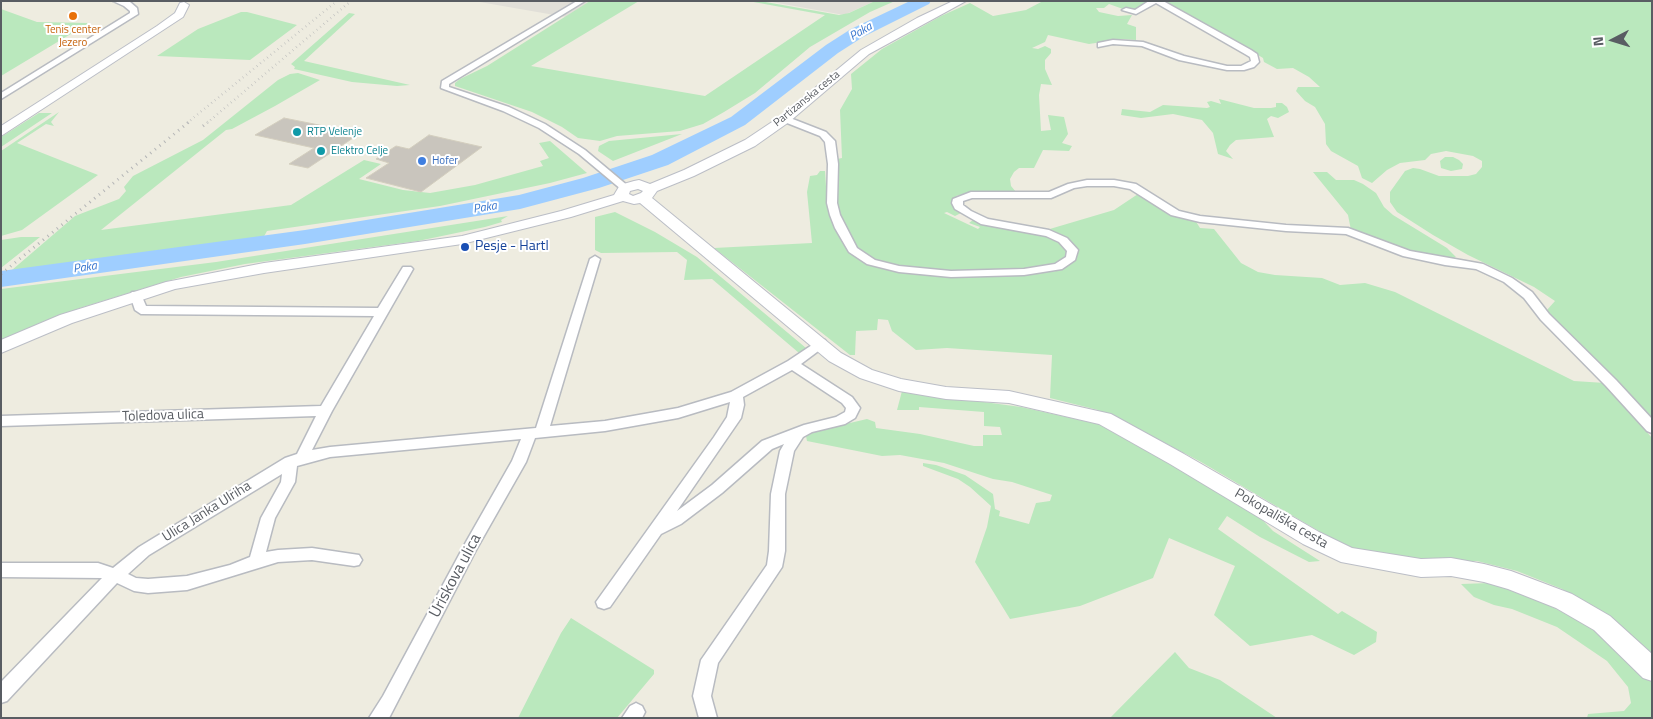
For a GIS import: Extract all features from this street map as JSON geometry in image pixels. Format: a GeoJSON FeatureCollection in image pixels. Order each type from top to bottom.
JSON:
{"type":"FeatureCollection","features":[{"type":"Feature","properties":{"kind":"street"},"geometry":{"type":"LineString","coordinates":[[1,96],[134,14],[134,10],[127,4],[116,1]]}},
{"type":"Feature","properties":{"kind":"street"},"geometry":{"type":"LineString","coordinates":[[582,1],[446,83],[445,88],[506,109],[542,126],[601,166],[630,199],[646,193]]}},
{"type":"Feature","properties":{"kind":"street","name":"Partizanska cesta"},"geometry":{"type":"LineString","coordinates":[[646,193],[750,143],[785,119],[865,52],[921,20],[961,1]]}},
{"type":"Feature","properties":{"kind":"street"},"geometry":{"type":"LineString","coordinates":[[1101,45],[1113,42],[1143,44],[1182,58],[1227,68],[1241,68],[1254,62],[1254,56],[1248,52],[1156,1],[1136,12],[1126,10]]}},
{"type":"Feature","properties":{"kind":"street"},"geometry":{"type":"LineString","coordinates":[[1,132],[161,28],[179,15],[184,3]]}},
{"type":"Feature","properties":{"kind":"street"},"geometry":{"type":"LineString","coordinates":[[785,119],[823,134],[830,141],[833,164],[831,187],[835,216],[853,250],[871,262],[899,269],[951,274],[1024,272],[1058,267],[1071,258],[1072,250],[1063,240],[1049,233],[985,222],[967,214],[959,207],[958,199],[972,195],[1051,195],[1071,186],[1094,183],[1114,183],[1133,186],[1176,213],[1200,219],[1286,228],[1348,231],[1407,254],[1445,262],[1479,266],[1508,280],[1528,295],[1545,317],[1611,383],[1652,428]]}},
{"type":"Feature","properties":{"kind":"street"},"geometry":{"type":"LineString","coordinates":[[1,347],[66,319],[172,285],[264,268],[462,240],[566,214],[622,188]]}},
{"type":"Feature","properties":{"kind":"street","name":"Pokopališka cesta"},"geometry":{"type":"LineString","coordinates":[[646,193],[835,357],[866,374],[898,385],[946,393],[1009,398],[1104,419],[1177,459],[1311,538],[1349,556],[1421,568],[1451,567],[1484,573],[1510,580],[1564,601],[1602,623],[1652,670]]}},
{"type":"Feature","properties":{"kind":"street","name":"Uriskova ulica"},"geometry":{"type":"LineString","coordinates":[[378,718],[389,702],[471,546],[519,462],[528,440],[535,432],[595,259]]}},
{"type":"Feature","properties":{"kind":"street"},"geometry":{"type":"LineString","coordinates":[[257,561],[268,518],[288,482],[297,460],[304,452],[325,411],[407,269]]}},
{"type":"Feature","properties":{"kind":"street"},"geometry":{"type":"LineString","coordinates":[[136,295],[141,310],[382,312]]}},
{"type":"Feature","properties":{"kind":"street","name":"Ulica Janka Ulriha"},"geometry":{"type":"LineString","coordinates":[[1,695],[115,575],[144,552],[266,475],[297,460],[330,452],[605,426],[645,420],[706,405],[736,395],[792,364],[821,343]]}},
{"type":"Feature","properties":{"kind":"street"},"geometry":{"type":"LineString","coordinates":[[657,531],[676,520],[717,489],[768,445],[808,428],[840,421],[850,415],[853,408],[847,400],[792,364]]}},
{"type":"Feature","properties":{"kind":"street"},"geometry":{"type":"LineString","coordinates":[[604,602],[657,531],[734,418],[737,405],[736,395]]}},
{"type":"Feature","properties":{"kind":"street","name":"Toledova ulica"},"geometry":{"type":"LineString","coordinates":[[1,421],[325,411]]}},
{"type":"Feature","properties":{"kind":"street"},"geometry":{"type":"LineString","coordinates":[[708,718],[702,696],[710,660],[774,567],[777,551],[778,494],[783,464],[787,451],[798,433]]}},
{"type":"Feature","properties":{"kind":"street"},"geometry":{"type":"LineString","coordinates":[[1,570],[98,570],[115,575],[134,584],[166,585],[211,577],[257,561],[278,556],[312,554],[354,560]]}},
{"type":"Feature","properties":{"kind":"shaded area"},"geometry":{"type":"Polygon","coordinates":[[[474,1],[591,1],[566,17],[474,1]]]}},
{"type":"Feature","properties":{"kind":"shaded area"},"geometry":{"type":"Polygon","coordinates":[[[767,1],[875,1],[844,15],[767,1]]]}},
{"type":"Feature","properties":{"kind":"green space"},"geometry":{"type":"Polygon","coordinates":[[[590,1],[639,1],[531,66],[705,96],[825,15],[748,1],[760,1],[839,15],[849,13],[875,1],[895,1],[870,12],[810,47],[755,93],[724,112],[703,124],[680,131],[617,136],[600,141],[578,138],[562,127],[532,112],[455,86],[455,83],[460,79],[487,66],[590,1]]]}},
{"type":"Feature","properties":{"kind":"green space"},"geometry":{"type":"Polygon","coordinates":[[[1043,1],[1148,2],[1138,10],[1123,9],[1109,4],[1104,8],[1096,8],[1099,12],[1118,16],[1132,15],[1127,24],[1136,27],[1136,40],[1121,39],[1089,44],[1048,35],[1045,42],[1032,48],[1038,49],[1045,46],[1051,49],[1051,53],[1045,60],[1045,69],[1052,85],[1041,84],[1039,95],[1041,131],[1051,130],[1048,115],[1064,117],[1068,134],[1062,143],[1072,146],[1069,151],[1043,150],[1034,168],[1019,168],[1014,172],[1010,179],[1011,186],[1016,192],[1014,195],[967,193],[956,196],[954,202],[961,213],[955,216],[947,212],[944,213],[978,229],[980,227],[969,223],[973,220],[989,225],[1041,233],[1067,245],[1067,258],[1050,267],[1017,271],[969,272],[910,269],[870,259],[854,247],[843,229],[836,205],[832,160],[842,158],[840,110],[852,89],[851,74],[882,49],[941,16],[970,3],[993,16],[1026,10],[1043,1]]]}},
{"type":"Feature","properties":{"kind":"green space"},"geometry":{"type":"Polygon","coordinates":[[[1160,1],[1652,1],[1652,422],[1561,332],[1547,310],[1555,301],[1534,287],[1468,255],[1433,235],[1397,212],[1390,202],[1390,192],[1405,171],[1413,168],[1439,176],[1468,176],[1476,174],[1482,167],[1482,161],[1473,156],[1446,151],[1431,154],[1425,160],[1400,163],[1387,170],[1372,183],[1362,178],[1358,166],[1331,151],[1326,144],[1325,124],[1315,107],[1305,101],[1296,91],[1298,87],[1320,87],[1309,77],[1293,68],[1277,69],[1264,62],[1263,58],[1258,55],[1160,1]]]}},
{"type":"Feature","properties":{"kind":"green space"},"geometry":{"type":"Polygon","coordinates":[[[1,9],[37,22],[89,23],[1,76],[1,9]]]}},
{"type":"Feature","properties":{"kind":"green space"},"geometry":{"type":"Polygon","coordinates":[[[241,12],[297,25],[250,60],[157,56],[198,29],[241,12]]]}},
{"type":"Feature","properties":{"kind":"green space"},"geometry":{"type":"Polygon","coordinates":[[[349,13],[355,14],[304,61],[410,85],[397,86],[352,82],[294,69],[295,67],[291,64],[349,13]]]}},
{"type":"Feature","properties":{"kind":"green space"},"geometry":{"type":"Polygon","coordinates":[[[298,73],[320,80],[232,129],[226,130],[101,230],[291,205],[364,160],[381,164],[359,179],[403,190],[430,193],[475,185],[543,166],[540,161],[549,158],[539,143],[550,141],[587,173],[550,183],[440,206],[267,231],[262,240],[58,266],[12,270],[75,216],[119,199],[126,191],[124,187],[133,176],[203,140],[278,80],[290,74],[298,73]]]}},
{"type":"Feature","properties":{"kind":"green space"},"geometry":{"type":"Polygon","coordinates":[[[1219,99],[1254,108],[1271,108],[1276,107],[1276,103],[1282,103],[1289,112],[1278,118],[1271,116],[1267,119],[1274,137],[1236,140],[1230,145],[1226,151],[1233,159],[1218,154],[1213,133],[1202,120],[1173,114],[1141,118],[1121,115],[1122,109],[1150,112],[1163,105],[1207,108],[1210,107],[1207,102],[1211,101],[1221,104],[1219,99]]]}},
{"type":"Feature","properties":{"kind":"green space"},"geometry":{"type":"Polygon","coordinates":[[[59,112],[51,122],[54,126],[46,124],[17,143],[98,175],[22,230],[1,236],[1,151],[59,112]]]}},
{"type":"Feature","properties":{"kind":"green space"},"geometry":{"type":"Polygon","coordinates":[[[39,113],[52,113],[1,147],[1,137],[39,113]]]}},
{"type":"Feature","properties":{"kind":"green space"},"geometry":{"type":"Polygon","coordinates":[[[682,134],[613,161],[598,151],[599,146],[609,141],[682,134]]]}},
{"type":"Feature","properties":{"kind":"green space"},"geometry":{"type":"Polygon","coordinates":[[[1445,157],[1453,157],[1459,160],[1463,164],[1462,169],[1451,171],[1441,168],[1440,161],[1445,157]]]}},
{"type":"Feature","properties":{"kind":"green space"},"geometry":{"type":"Polygon","coordinates":[[[820,171],[825,171],[827,201],[837,231],[862,260],[877,267],[895,271],[1027,274],[1056,271],[1067,266],[1077,253],[1043,231],[1114,210],[1141,192],[1195,220],[1200,228],[1214,229],[1241,263],[1258,272],[1322,278],[1340,285],[1365,283],[1395,292],[1574,381],[1605,383],[1652,438],[1652,653],[1605,616],[1562,589],[1517,571],[1477,561],[1408,562],[1376,558],[1341,544],[1201,462],[1127,423],[1098,410],[1050,398],[1052,355],[947,348],[916,350],[892,331],[888,320],[878,319],[877,330],[856,331],[855,355],[850,355],[714,248],[812,243],[807,192],[810,176],[817,175],[820,171]]]}},
{"type":"Feature","properties":{"kind":"green space"},"geometry":{"type":"Polygon","coordinates":[[[1313,172],[1327,172],[1336,180],[1354,180],[1363,184],[1376,193],[1384,207],[1393,215],[1447,248],[1456,257],[1451,259],[1423,256],[1351,230],[1348,215],[1313,172]]]}},
{"type":"Feature","properties":{"kind":"green space"},"geometry":{"type":"Polygon","coordinates":[[[615,212],[655,232],[697,257],[806,348],[799,353],[712,279],[684,280],[687,260],[677,252],[601,253],[595,250],[595,217],[615,212]]]}},
{"type":"Feature","properties":{"kind":"green space"},"geometry":{"type":"Polygon","coordinates":[[[508,216],[501,220],[502,222],[485,227],[418,241],[245,264],[181,277],[80,308],[1,341],[1,289],[216,262],[508,216]]]}},
{"type":"Feature","properties":{"kind":"green space"},"geometry":{"type":"Polygon","coordinates":[[[40,237],[1,268],[1,240],[40,237]]]}},
{"type":"Feature","properties":{"kind":"green space"},"geometry":{"type":"Polygon","coordinates":[[[902,391],[1021,407],[1098,424],[1252,509],[1273,531],[1320,561],[1309,562],[1260,537],[1227,516],[1218,529],[1338,614],[1342,611],[1377,632],[1376,642],[1354,655],[1312,635],[1250,646],[1214,615],[1235,566],[1169,538],[1153,578],[1080,606],[1010,619],[975,562],[987,527],[991,506],[958,479],[923,466],[923,463],[936,465],[965,475],[993,494],[995,509],[1000,511],[999,516],[1029,524],[1036,503],[1050,501],[1052,495],[944,463],[900,455],[882,456],[807,441],[806,436],[811,432],[867,419],[875,422],[876,428],[920,434],[974,446],[983,446],[983,435],[1002,435],[1000,427],[984,426],[984,412],[919,407],[919,410],[897,410],[902,391]]]}},
{"type":"Feature","properties":{"kind":"green space"},"geometry":{"type":"Polygon","coordinates":[[[1490,583],[1533,598],[1582,621],[1610,638],[1652,677],[1652,718],[1587,718],[1588,714],[1624,711],[1631,703],[1628,687],[1607,661],[1557,627],[1512,609],[1494,605],[1474,597],[1461,584],[1490,583]]]}},
{"type":"Feature","properties":{"kind":"green space"},"geometry":{"type":"Polygon","coordinates":[[[571,618],[654,670],[654,674],[617,718],[518,718],[561,633],[571,618]]]}},
{"type":"Feature","properties":{"kind":"green space"},"geometry":{"type":"Polygon","coordinates":[[[1175,652],[1189,668],[1220,680],[1277,718],[1110,718],[1175,652]]]}},
{"type":"Feature","properties":{"kind":"building","name":"RTP Velenje"},"geometry":{"type":"Polygon","coordinates":[[[284,118],[339,129],[331,134],[353,138],[308,168],[289,164],[314,148],[255,135],[284,118]]]}},
{"type":"Feature","properties":{"kind":"building","name":"Hofer"},"geometry":{"type":"Polygon","coordinates":[[[429,135],[482,147],[421,192],[366,178],[389,163],[376,159],[396,146],[409,149],[429,135]]]}},
{"type":"Feature","properties":{"kind":"waterway","name":"Paka"},"geometry":{"type":"LineString","coordinates":[[1,279],[305,237],[520,202],[591,183],[660,160],[738,121],[832,49],[857,33],[923,1]]}},
{"type":"Feature","properties":{"kind":"railway"},"geometry":{"type":"LineString","coordinates":[[187,123],[337,1]]}},
{"type":"Feature","properties":{"kind":"railway"},"geometry":{"type":"LineString","coordinates":[[207,123],[351,1]]}},
{"type":"Feature","properties":{"kind":"railway"},"geometry":{"type":"LineString","coordinates":[[1,274],[189,122]]}},
{"type":"Feature","properties":{"kind":"railway"},"geometry":{"type":"LineString","coordinates":[[203,126],[208,122]]}},
{"type":"Feature","properties":{"kind":"place","name":"Tenis center Jezero"},"geometry":{"type":"Point","coordinates":[73,16]}},
{"type":"Feature","properties":{"kind":"place","name":"RTP Velenje"},"geometry":{"type":"Point","coordinates":[297,132]}},
{"type":"Feature","properties":{"kind":"place","name":"Elektro Celje"},"geometry":{"type":"Point","coordinates":[321,151]}},
{"type":"Feature","properties":{"kind":"place","name":"Hofer"},"geometry":{"type":"Point","coordinates":[422,161]}},
{"type":"Feature","properties":{"kind":"place","name":"Pesje - Hartl"},"geometry":{"type":"Point","coordinates":[465,247]}}]}
